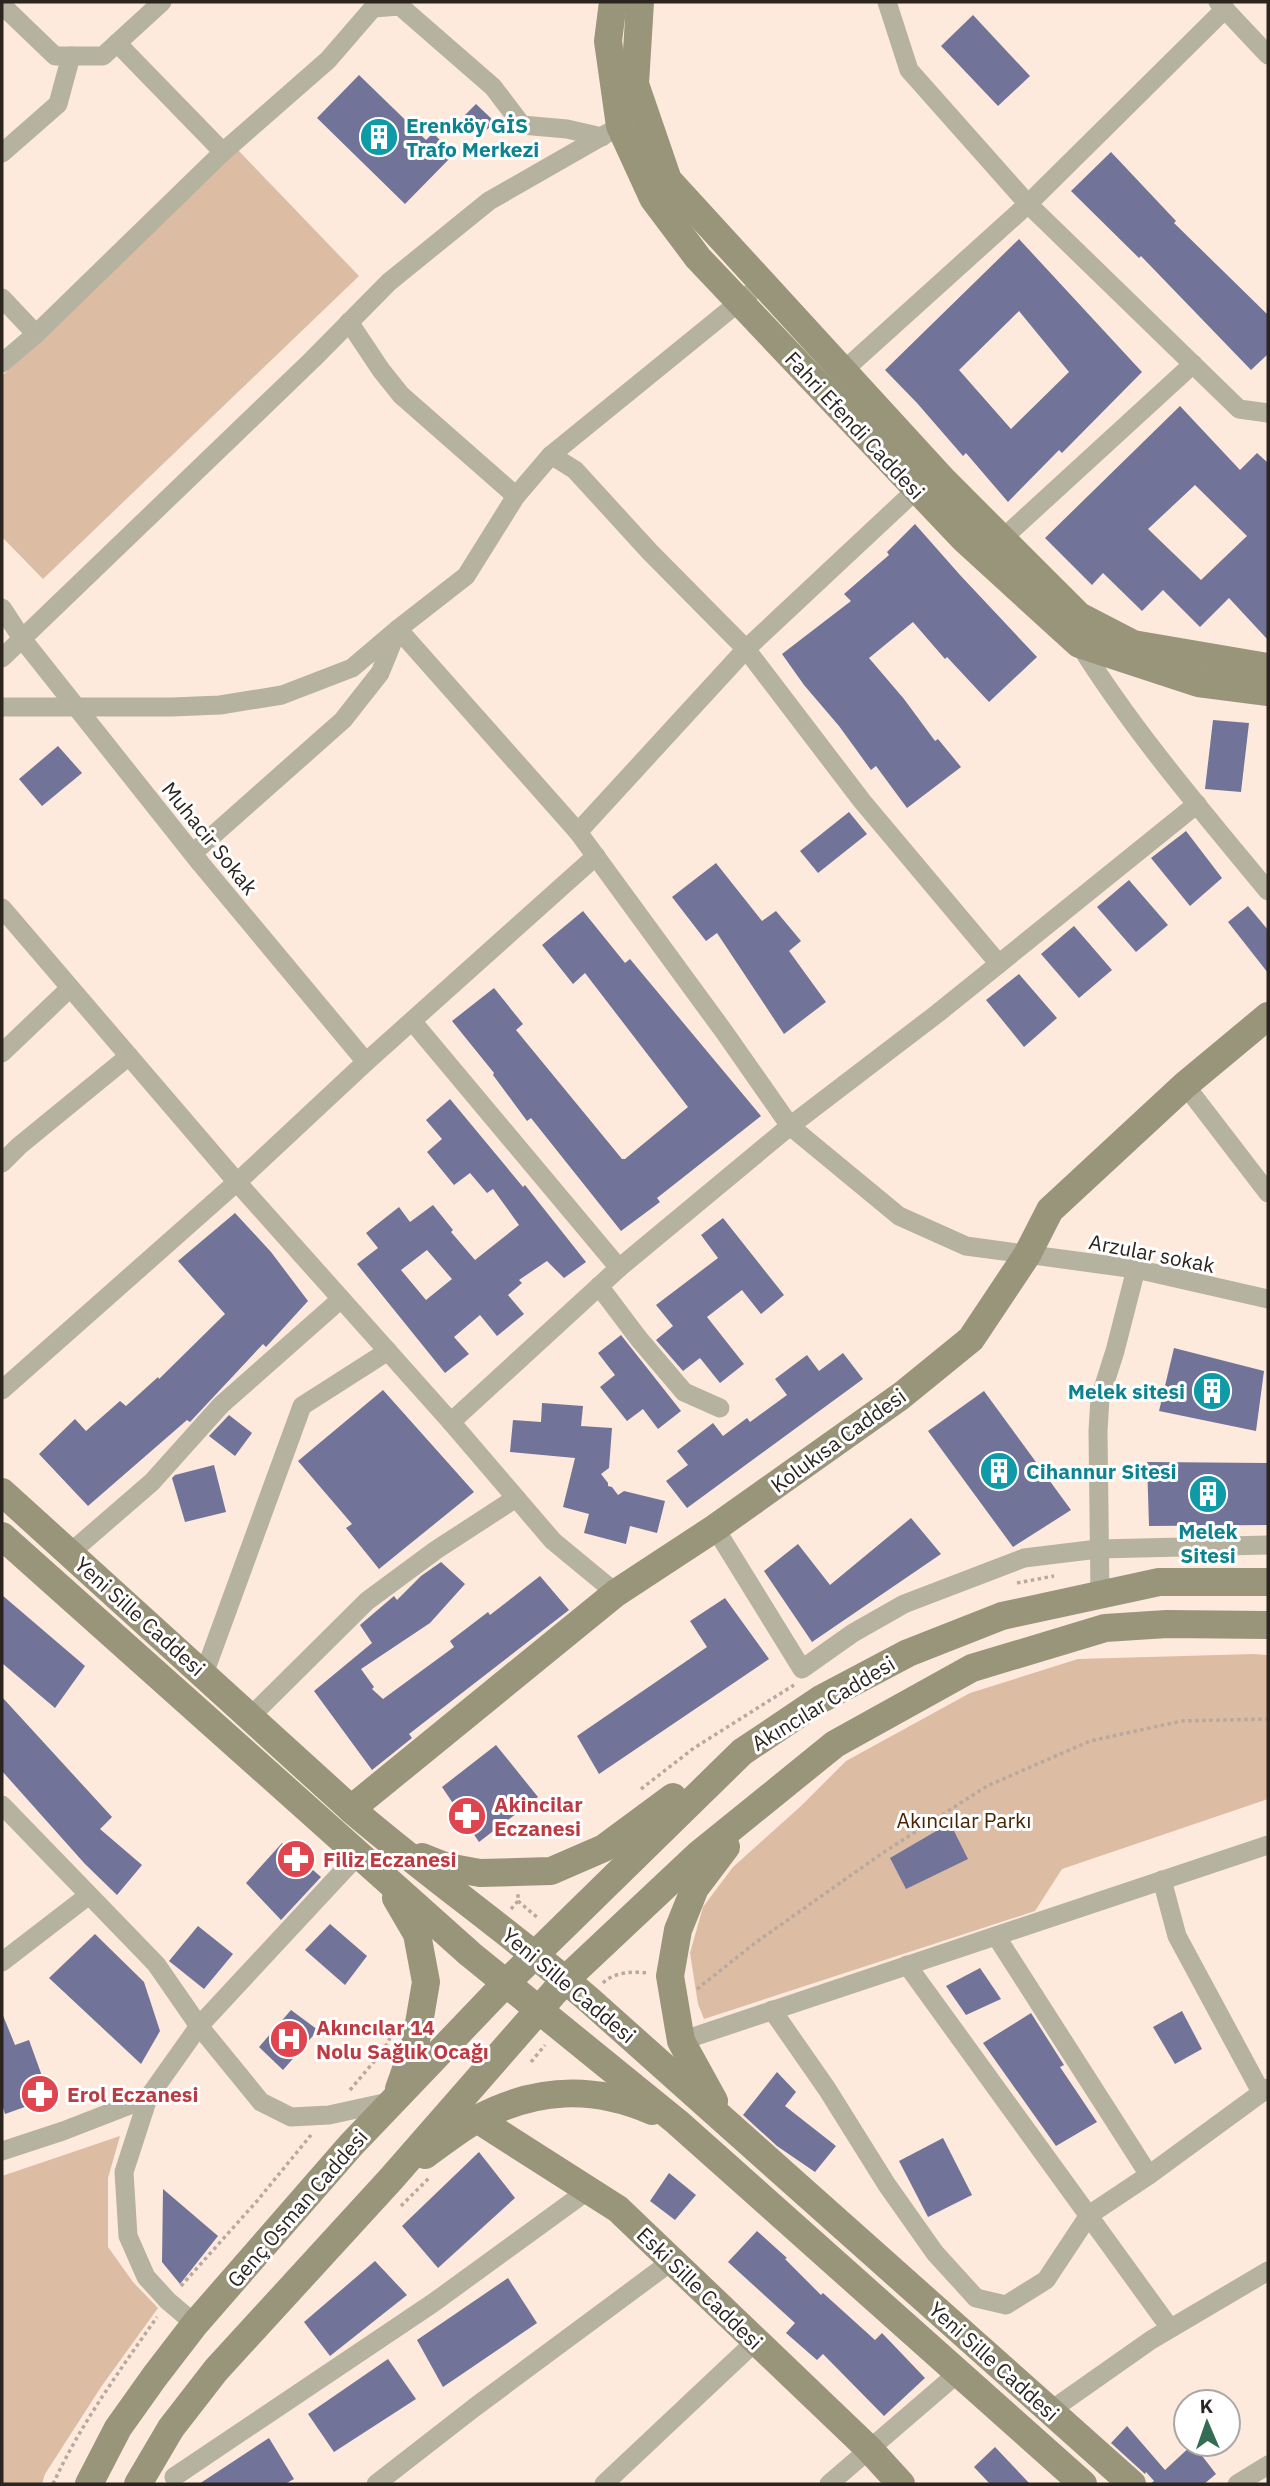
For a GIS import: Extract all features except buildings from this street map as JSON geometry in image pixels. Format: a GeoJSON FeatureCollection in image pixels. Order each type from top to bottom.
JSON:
{"type":"FeatureCollection","features":[{"type":"Feature","properties":{"kind":"main road","name":"Fahri Efendi Caddesi"},"geometry":{"type":"LineString","coordinates":[[613,2],[608,41],[611,131],[653,198],[698,258],[916,489],[964,539],[1079,643],[1198,683],[1268,692]]}},
{"type":"Feature","properties":{"kind":"main road","name":"Fahri Efendi Caddesi"},"geometry":{"type":"LineString","coordinates":[[640,2],[635,84],[668,180],[943,480],[1079,616],[1133,644],[1268,667]]}},
{"type":"Feature","properties":{"kind":"main road","name":"Kolukısa Caddesi"},"geometry":{"type":"LineString","coordinates":[[351,1809],[616,1593],[715,1528],[901,1396],[971,1339],[1027,1255],[1050,1210],[1185,1085],[1268,1016]]}},
{"type":"Feature","properties":{"kind":"main road","name":"Yeni Sille Caddesi"},"geometry":{"type":"LineString","coordinates":[[2,1492],[75,1549],[199,1664],[250,1717],[351,1809],[565,1980],[1132,2484]]}},
{"type":"Feature","properties":{"kind":"main road","name":"Yeni Sille Caddesi"},"geometry":{"type":"LineString","coordinates":[[2,1536],[384,1878],[538,2011],[677,2122],[1083,2484]]}},
{"type":"Feature","properties":{"kind":"main road","name":"Akıncılar Caddesi"},"geometry":{"type":"LineString","coordinates":[[535,1955],[742,1752],[821,1699],[908,1653],[1002,1616],[1159,1582],[1268,1582]]}},
{"type":"Feature","properties":{"kind":"main road","name":"Akıncılar Caddesi"},"geometry":{"type":"LineString","coordinates":[[565,1980],[698,1855],[835,1744],[972,1668],[1105,1628],[1167,1624],[1268,1625]]}},
{"type":"Feature","properties":{"kind":"main road"},"geometry":{"type":"LineString","coordinates":[[394,1846],[447,1867],[480,1873],[551,1871],[604,1848],[645,1820],[706,1770],[742,1752]]}},
{"type":"Feature","properties":{"kind":"main road"},"geometry":{"type":"LineString","coordinates":[[724,2119],[681,2041],[670,1976],[678,1930],[695,1888],[754,1809]]}},
{"type":"Feature","properties":{"kind":"main road"},"geometry":{"type":"LineString","coordinates":[[384,1878],[417,1934],[426,1982],[416,2041],[394,2101]]}},
{"type":"Feature","properties":{"kind":"main road","name":"Genç Osman Caddesi"},"geometry":{"type":"LineString","coordinates":[[89,2484],[118,2428],[195,2324],[351,2145],[535,1955]]}},
{"type":"Feature","properties":{"kind":"main road"},"geometry":{"type":"LineString","coordinates":[[138,2484],[171,2428],[216,2370],[391,2179],[565,1980]]}},
{"type":"Feature","properties":{"kind":"main road"},"geometry":{"type":"LineString","coordinates":[[391,2179],[477,2119],[512,2103],[553,2092],[592,2094],[631,2102],[677,2122]]}},
{"type":"Feature","properties":{"kind":"main road","name":"Eski Sille Caddesi"},"geometry":{"type":"LineString","coordinates":[[477,2119],[618,2209],[869,2449],[901,2484]]}},
{"type":"Feature","properties":{"kind":"street"},"geometry":{"type":"LineString","coordinates":[[2,5],[55,56],[103,56],[162,2]]}},
{"type":"Feature","properties":{"kind":"street"},"geometry":{"type":"LineString","coordinates":[[887,2],[909,70],[1028,204],[1239,409],[1268,413]]}},
{"type":"Feature","properties":{"kind":"street"},"geometry":{"type":"LineString","coordinates":[[843,371],[1028,204],[1222,5],[1268,55]]}},
{"type":"Feature","properties":{"kind":"street"},"geometry":{"type":"LineString","coordinates":[[2,363],[36,334],[223,152],[328,60],[373,8],[400,6],[493,87],[522,125],[611,131]]}},
{"type":"Feature","properties":{"kind":"street"},"geometry":{"type":"LineString","coordinates":[[117,43],[223,152]]}},
{"type":"Feature","properties":{"kind":"street"},"geometry":{"type":"LineString","coordinates":[[2,153],[58,104],[71,56]]}},
{"type":"Feature","properties":{"kind":"street"},"geometry":{"type":"LineString","coordinates":[[2,658],[389,282],[489,201],[611,131]]}},
{"type":"Feature","properties":{"kind":"street"},"geometry":{"type":"LineString","coordinates":[[2,707],[220,705],[282,695],[352,668],[466,576],[516,496],[551,455],[762,284]]}},
{"type":"Feature","properties":{"kind":"street"},"geometry":{"type":"LineString","coordinates":[[2,298],[36,334]]}},
{"type":"Feature","properties":{"kind":"street"},"geometry":{"type":"LineString","coordinates":[[349,322],[401,395],[516,496]]}},
{"type":"Feature","properties":{"kind":"street"},"geometry":{"type":"LineString","coordinates":[[1002,539],[1193,364]]}},
{"type":"Feature","properties":{"kind":"street"},"geometry":{"type":"LineString","coordinates":[[551,455],[575,470],[650,552],[746,649],[862,801],[999,964]]}},
{"type":"Feature","properties":{"kind":"street"},"geometry":{"type":"LineString","coordinates":[[578,832],[746,649],[916,489]]}},
{"type":"Feature","properties":{"kind":"street","name":"Muhacir Sokak"},"geometry":{"type":"LineString","coordinates":[[2,608],[23,640],[192,853],[366,1062]]}},
{"type":"Feature","properties":{"kind":"street"},"geometry":{"type":"LineString","coordinates":[[192,853],[344,720],[380,673],[398,629]]}},
{"type":"Feature","properties":{"kind":"street","name":"Arzular sokak"},"geometry":{"type":"LineString","coordinates":[[398,629],[578,832],[790,1126],[899,1216],[966,1246],[1136,1269],[1268,1300]]}},
{"type":"Feature","properties":{"kind":"street"},"geometry":{"type":"LineString","coordinates":[[1079,643],[1109,691],[1196,804],[1268,891]]}},
{"type":"Feature","properties":{"kind":"street"},"geometry":{"type":"LineString","coordinates":[[451,1422],[598,1286],[790,1126],[999,964],[1196,804]]}},
{"type":"Feature","properties":{"kind":"street"},"geometry":{"type":"LineString","coordinates":[[2,1390],[596,856]]}},
{"type":"Feature","properties":{"kind":"street"},"geometry":{"type":"LineString","coordinates":[[2,908],[236,1181],[553,1541],[616,1593]]}},
{"type":"Feature","properties":{"kind":"street"},"geometry":{"type":"LineString","coordinates":[[2,1053],[70,988]]}},
{"type":"Feature","properties":{"kind":"street"},"geometry":{"type":"LineString","coordinates":[[412,1020],[619,1268]]}},
{"type":"Feature","properties":{"kind":"street"},"geometry":{"type":"LineString","coordinates":[[2,1163],[129,1056]]}},
{"type":"Feature","properties":{"kind":"street"},"geometry":{"type":"LineString","coordinates":[[1185,1085],[1268,1193]]}},
{"type":"Feature","properties":{"kind":"street"},"geometry":{"type":"LineString","coordinates":[[1100,1594],[1100,1398],[1136,1269]]}},
{"type":"Feature","properties":{"kind":"street"},"geometry":{"type":"LineString","coordinates":[[598,1286],[684,1392],[720,1408]]}},
{"type":"Feature","properties":{"kind":"street"},"geometry":{"type":"LineString","coordinates":[[2,1477],[75,1549],[152,1482],[221,1405],[341,1299]]}},
{"type":"Feature","properties":{"kind":"street"},"geometry":{"type":"LineString","coordinates":[[199,1664],[302,1406],[388,1351]]}},
{"type":"Feature","properties":{"kind":"street"},"geometry":{"type":"LineString","coordinates":[[250,1717],[368,1601],[436,1550],[516,1498]]}},
{"type":"Feature","properties":{"kind":"street"},"geometry":{"type":"LineString","coordinates":[[715,1528],[803,1669],[853,1633],[904,1604],[1024,1558],[1098,1549],[1268,1545]]}},
{"type":"Feature","properties":{"kind":"street"},"geometry":{"type":"LineString","coordinates":[[2,1805],[156,1964],[199,2026],[261,2102],[290,2117],[330,2115],[394,2101]]}},
{"type":"Feature","properties":{"kind":"street"},"geometry":{"type":"LineString","coordinates":[[681,2041],[1268,1845]]}},
{"type":"Feature","properties":{"kind":"street"},"geometry":{"type":"LineString","coordinates":[[195,2324],[146,2277],[128,2236],[124,2172],[148,2098],[199,2026],[358,1854]]}},
{"type":"Feature","properties":{"kind":"street"},"geometry":{"type":"LineString","coordinates":[[772,2010],[935,2253],[976,2298],[1006,2305],[1046,2280],[1089,2215],[1149,2175],[1264,2090],[1177,1936],[1162,1880]]}},
{"type":"Feature","properties":{"kind":"street"},"geometry":{"type":"LineString","coordinates":[[2,1962],[89,1895]]}},
{"type":"Feature","properties":{"kind":"street"},"geometry":{"type":"LineString","coordinates":[[996,1936],[1149,2175]]}},
{"type":"Feature","properties":{"kind":"street"},"geometry":{"type":"LineString","coordinates":[[907,1965],[1170,2328]]}},
{"type":"Feature","properties":{"kind":"street"},"geometry":{"type":"LineString","coordinates":[[2,2151],[148,2098]]}},
{"type":"Feature","properties":{"kind":"street"},"geometry":{"type":"LineString","coordinates":[[174,2477],[433,2303],[587,2191]]}},
{"type":"Feature","properties":{"kind":"street"},"geometry":{"type":"LineString","coordinates":[[376,2484],[672,2261]]}},
{"type":"Feature","properties":{"kind":"street"},"geometry":{"type":"LineString","coordinates":[[1050,2411],[1151,2340],[1268,2271]]}},
{"type":"Feature","properties":{"kind":"street"},"geometry":{"type":"LineString","coordinates":[[604,2484],[756,2342]]}},
{"type":"Feature","properties":{"kind":"street"},"geometry":{"type":"LineString","coordinates":[[829,2484],[958,2373]]}},
{"type":"Feature","properties":{"kind":"street"},"geometry":{"type":"LineString","coordinates":[[1237,2484],[1268,2465]]}},
{"type":"Feature","properties":{"kind":"path"},"geometry":{"type":"LineString","coordinates":[[692,1998],[698,1987],[755,1943],[881,1854],[988,1786],[1090,1741],[1182,1721],[1268,1719]]}},
{"type":"Feature","properties":{"kind":"path"},"geometry":{"type":"LineString","coordinates":[[53,2484],[65,2459],[120,2369],[168,2301],[330,2115],[383,2051],[393,2030]]}},
{"type":"Feature","properties":{"kind":"path"},"geometry":{"type":"LineString","coordinates":[[392,2215],[436,2171]]}},
{"type":"Feature","properties":{"kind":"green space"},"geometry":{"type":"Polygon","coordinates":[[[238,150],[359,276],[43,579],[2,537],[2,376],[238,150]]]}},
{"type":"Feature","properties":{"kind":"green space","name":"Akıncılar Parkı"},"geometry":{"type":"Polygon","coordinates":[[[1268,1655],[1268,1799],[1062,1869],[1035,1911],[704,2019],[698,2004],[690,1953],[703,1907],[733,1867],[846,1761],[970,1693],[1078,1659],[1268,1655]]]}},
{"type":"Feature","properties":{"kind":"green space"},"geometry":{"type":"Polygon","coordinates":[[[120,2136],[108,2178],[108,2247],[133,2282],[158,2308],[101,2387],[45,2474],[42,2484],[2,2484],[2,2176],[120,2136]]]}},
{"type":"Feature","properties":{"kind":"place","name":"Erenköy GİS Trafo Merkezi"},"geometry":{"type":"Point","coordinates":[379,137]}},
{"type":"Feature","properties":{"kind":"place","name":"Melek sitesi"},"geometry":{"type":"Point","coordinates":[1212,1391]}},
{"type":"Feature","properties":{"kind":"place","name":"Cihannur Sitesi"},"geometry":{"type":"Point","coordinates":[999,1471]}},
{"type":"Feature","properties":{"kind":"place","name":"Melek Sitesi"},"geometry":{"type":"Point","coordinates":[1208,1494]}},
{"type":"Feature","properties":{"kind":"place","name":"Akincilar Eczanesi"},"geometry":{"type":"Point","coordinates":[467,1816]}},
{"type":"Feature","properties":{"kind":"place","name":"Filiz Eczanesi"},"geometry":{"type":"Point","coordinates":[296,1859]}},
{"type":"Feature","properties":{"kind":"place","name":"Akıncılar 14 Nolu Sağlık Ocağı"},"geometry":{"type":"Point","coordinates":[289,2039]}},
{"type":"Feature","properties":{"kind":"place","name":"Erol Eczanesi"},"geometry":{"type":"Point","coordinates":[40,2094]}}]}
